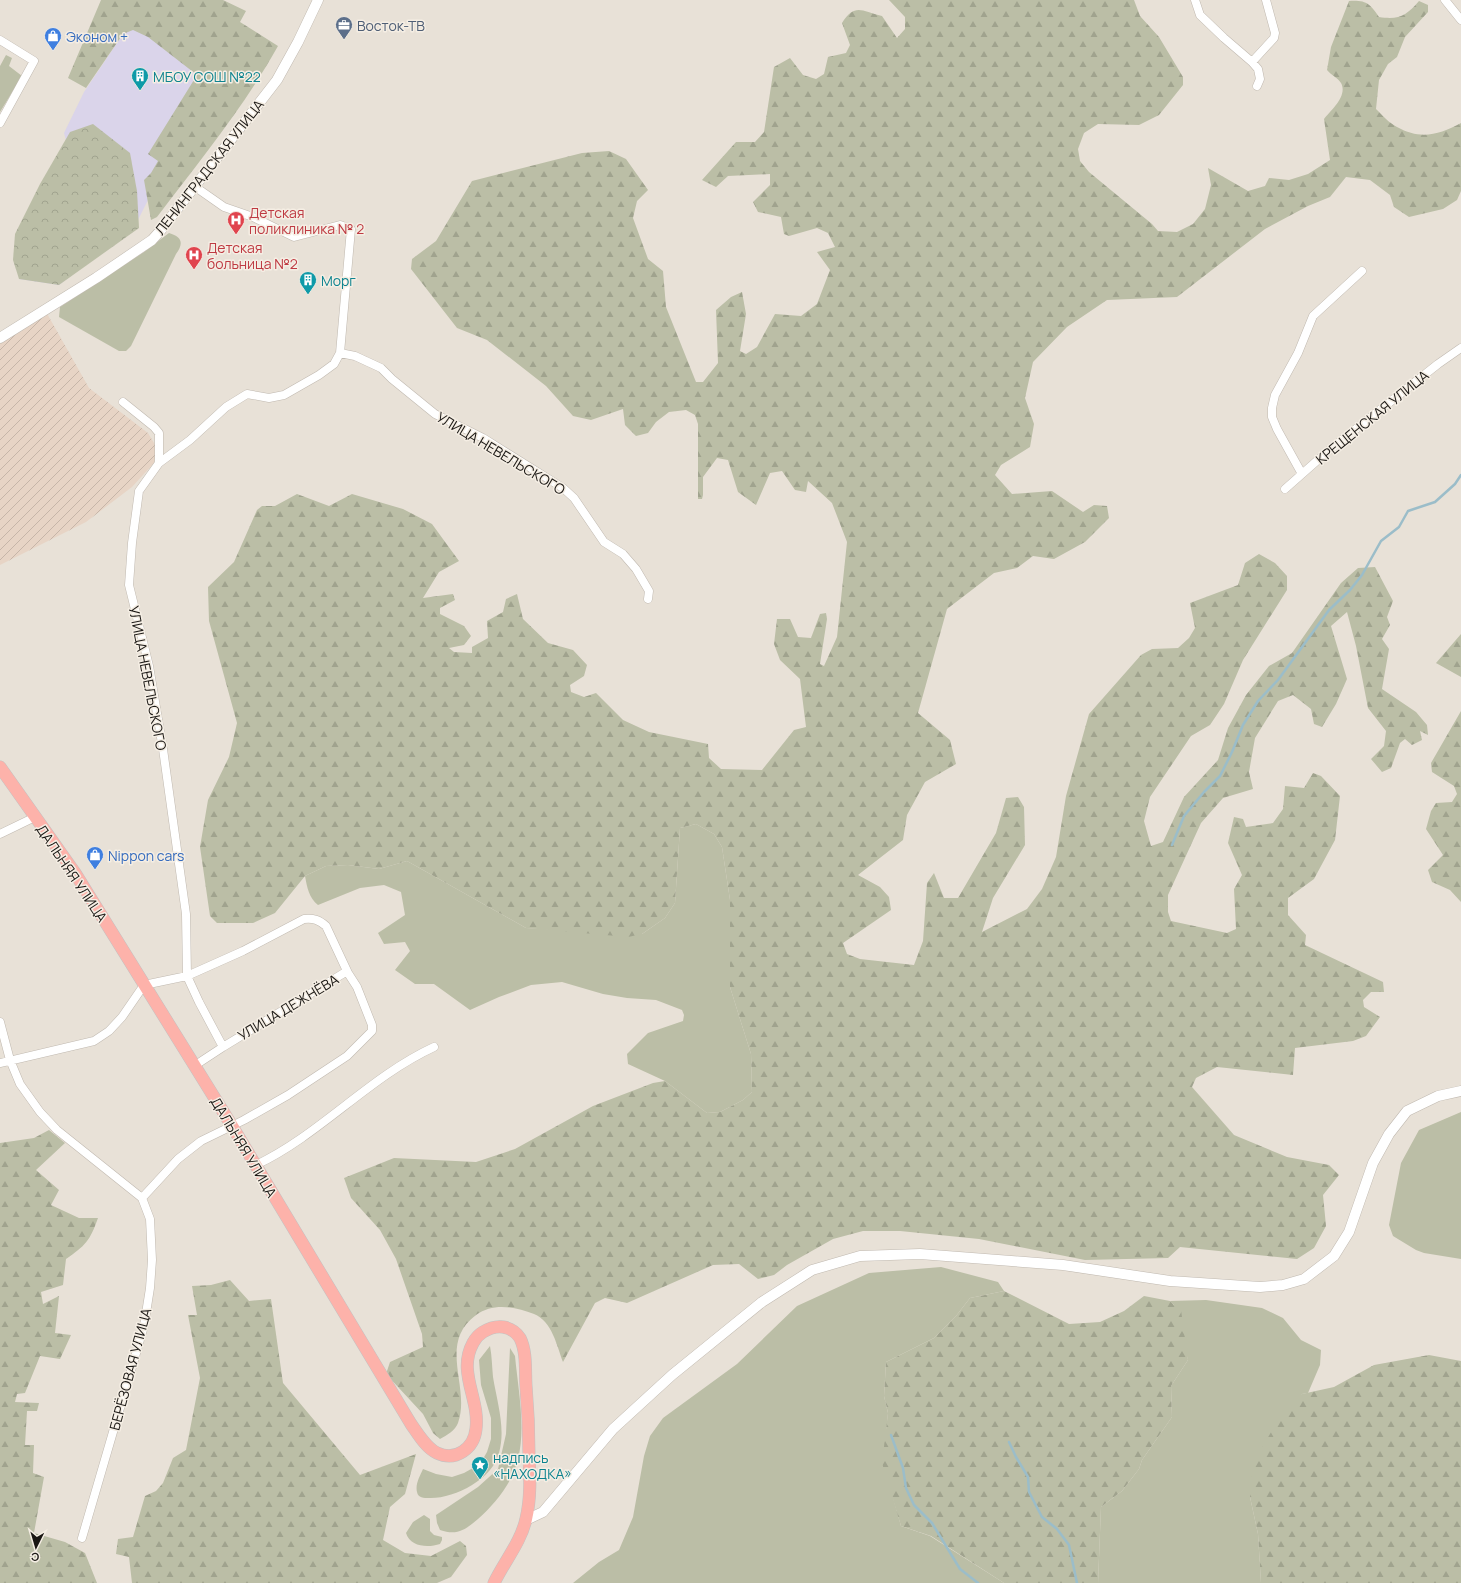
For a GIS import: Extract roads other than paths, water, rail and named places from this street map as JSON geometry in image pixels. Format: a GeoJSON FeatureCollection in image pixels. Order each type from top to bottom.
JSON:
{"type":"FeatureCollection","features":[{"type":"Feature","properties":{"kind":"main road","name":"ДАЛЬНЯЯ УЛИЦА"},"geometry":{"type":"LineString","coordinates":[[0,767],[75,873],[232,1126],[411,1424],[424,1442],[437,1453],[451,1455],[464,1452],[472,1443],[476,1428],[476,1410],[467,1372],[467,1356],[469,1350],[480,1334],[498,1327],[506,1328],[520,1338],[524,1351],[530,1478],[530,1493],[526,1520]]}},
{"type":"Feature","properties":{"kind":"main road"},"geometry":{"type":"LineString","coordinates":[[494,1583],[523,1531],[526,1520]]}},
{"type":"Feature","properties":{"kind":"street","name":"ЛЕНИНГРАДСКАЯ УЛИЦА"},"geometry":{"type":"LineString","coordinates":[[0,338],[96,278],[152,240],[172,217],[194,186],[277,80],[295,49],[318,0]]}},
{"type":"Feature","properties":{"kind":"street"},"geometry":{"type":"LineString","coordinates":[[1194,0],[1200,15],[1258,69],[1260,79],[1257,86]]}},
{"type":"Feature","properties":{"kind":"street"},"geometry":{"type":"LineString","coordinates":[[1252,62],[1274,38],[1275,33],[1266,0]]}},
{"type":"Feature","properties":{"kind":"street"},"geometry":{"type":"LineString","coordinates":[[1445,0],[1461,20]]}},
{"type":"Feature","properties":{"kind":"street"},"geometry":{"type":"LineString","coordinates":[[0,40],[34,61],[0,124]]}},
{"type":"Feature","properties":{"kind":"street"},"geometry":{"type":"LineString","coordinates":[[194,186],[224,207],[253,217],[294,237],[340,225],[351,228],[340,353]]}},
{"type":"Feature","properties":{"kind":"street"},"geometry":{"type":"LineString","coordinates":[[1302,474],[1272,417],[1272,408],[1275,395],[1298,353],[1313,316],[1362,271]]}},
{"type":"Feature","properties":{"kind":"street","name":"КРЕЩЕНСКАЯ УЛИЦА"},"geometry":{"type":"LineString","coordinates":[[1285,489],[1328,451],[1438,364],[1461,348]]}},
{"type":"Feature","properties":{"kind":"street","name":"УЛИЦА НЕВЕЛЬСКОГО"},"geometry":{"type":"LineString","coordinates":[[187,976],[186,914],[164,749],[149,666],[129,584],[132,543],[139,491],[159,463],[190,440],[226,407],[247,394],[269,398],[284,395],[319,375],[334,364],[340,353],[355,356],[381,368],[392,379],[435,414],[483,438],[563,488],[574,498],[604,542],[622,554],[636,569],[649,591],[648,599]]}},
{"type":"Feature","properties":{"kind":"street"},"geometry":{"type":"LineString","coordinates":[[123,402],[154,427],[158,433],[159,463]]}},
{"type":"Feature","properties":{"kind":"street","name":"ДАЛЬНЯЯ УЛИЦА"},"geometry":{"type":"LineString","coordinates":[[0,834],[14,829],[35,818]]}},
{"type":"Feature","properties":{"kind":"street"},"geometry":{"type":"LineString","coordinates":[[0,1063],[94,1041],[109,1031],[122,1017],[144,985],[187,976],[224,960],[304,919],[313,918],[326,926],[348,973]]}},
{"type":"Feature","properties":{"kind":"street","name":"УЛИЦА ДЕЖНЁВА"},"geometry":{"type":"LineString","coordinates":[[194,1066],[338,977],[348,973],[357,987],[372,1025],[372,1031],[347,1056],[288,1095],[232,1126]]}},
{"type":"Feature","properties":{"kind":"street"},"geometry":{"type":"LineString","coordinates":[[187,976],[223,1047]]}},
{"type":"Feature","properties":{"kind":"street"},"geometry":{"type":"LineString","coordinates":[[0,1022],[10,1060],[20,1084],[40,1112],[53,1126],[142,1198],[178,1159],[201,1141],[232,1126]]}},
{"type":"Feature","properties":{"kind":"street"},"geometry":{"type":"LineString","coordinates":[[256,1166],[306,1137],[354,1099],[412,1057],[434,1047]]}},
{"type":"Feature","properties":{"kind":"street"},"geometry":{"type":"LineString","coordinates":[[526,1520],[543,1512],[613,1430],[672,1375],[762,1302],[812,1270],[860,1256],[920,1254],[1063,1264],[1170,1280],[1260,1287],[1283,1285],[1304,1279],[1334,1256],[1349,1232],[1373,1164],[1389,1134],[1407,1111],[1438,1096],[1461,1091]]}},
{"type":"Feature","properties":{"kind":"street","name":"БЕРЁЗОВАЯ УЛИЦА"},"geometry":{"type":"LineString","coordinates":[[82,1538],[144,1326],[150,1288],[152,1260],[150,1219],[142,1198]]}},
{"type":"Feature","properties":{"kind":"waterway"},"geometry":{"type":"LineString","coordinates":[[1172,845],[1184,816],[1220,776],[1243,725],[1258,701],[1278,680],[1329,610],[1350,590],[1362,575],[1381,541],[1399,527],[1408,511],[1435,502],[1455,484],[1461,475]]}},
{"type":"Feature","properties":{"kind":"waterway"},"geometry":{"type":"LineString","coordinates":[[891,1435],[903,1468],[906,1488],[914,1505],[932,1523],[960,1569],[978,1583]]}},
{"type":"Feature","properties":{"kind":"waterway"},"geometry":{"type":"LineString","coordinates":[[1009,1442],[1028,1477],[1029,1492],[1042,1517],[1057,1529],[1069,1545],[1077,1583]]}},
{"type":"Feature","properties":{"kind":"place","name":"Восток-ТВ"},"geometry":{"type":"Point","coordinates":[344,40]}},
{"type":"Feature","properties":{"kind":"place","name":"Эконом +"},"geometry":{"type":"Point","coordinates":[53,51]}},
{"type":"Feature","properties":{"kind":"place","name":"МБОУ СОШ №22"},"geometry":{"type":"Point","coordinates":[140,91]}},
{"type":"Feature","properties":{"kind":"place","name":"Детская поликлиника № 2"},"geometry":{"type":"Point","coordinates":[236,235]}},
{"type":"Feature","properties":{"kind":"place","name":"Детская больница №2"},"geometry":{"type":"Point","coordinates":[194,270]}},
{"type":"Feature","properties":{"kind":"place","name":"Морг"},"geometry":{"type":"Point","coordinates":[308,295]}},
{"type":"Feature","properties":{"kind":"place","name":"Nippon cars"},"geometry":{"type":"Point","coordinates":[95,870]}},
{"type":"Feature","properties":{"kind":"place","name":"надпись «НАХОДКА»"},"geometry":{"type":"Point","coordinates":[480,1480]}}]}
